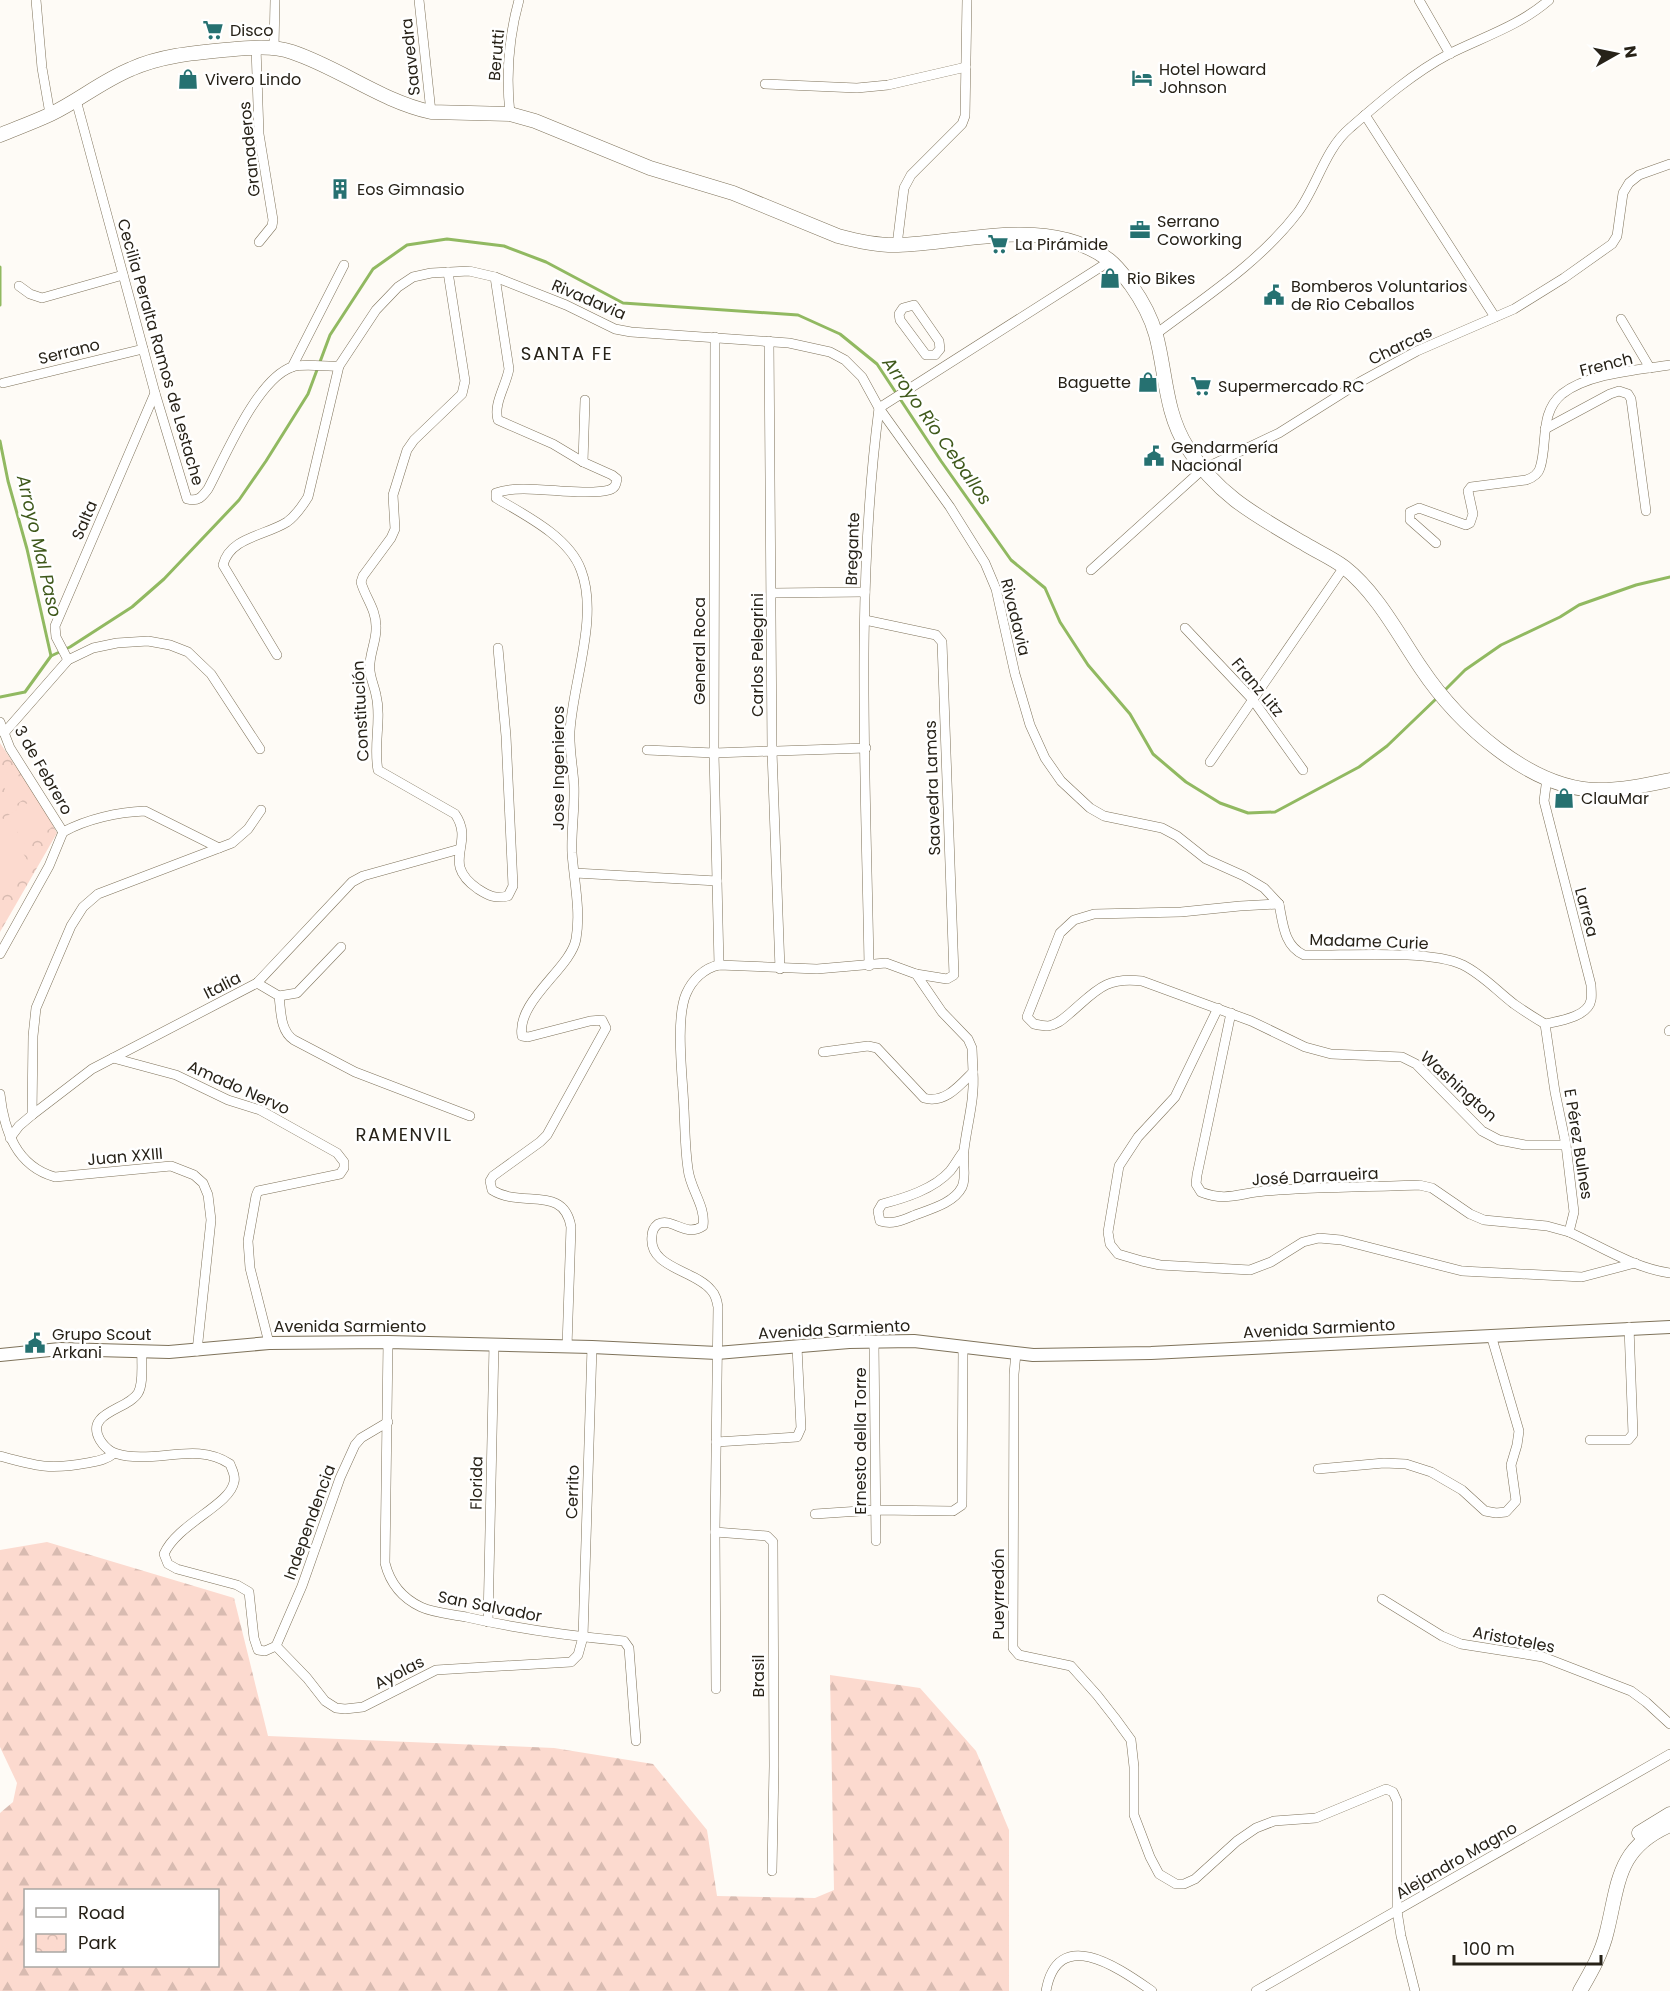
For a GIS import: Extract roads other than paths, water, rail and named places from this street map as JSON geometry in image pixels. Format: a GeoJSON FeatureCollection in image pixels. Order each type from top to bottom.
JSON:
{"type":"FeatureCollection","features":[{"type":"Feature","properties":{"kind":"main road"},"geometry":{"type":"LineString","coordinates":[[0,135],[50,114],[114,77],[159,60],[187,53],[256,47],[274,48],[307,59],[402,103],[430,112],[510,114],[535,121],[650,168],[733,193],[838,236],[897,245],[1011,234],[1074,242],[1092,249],[1110,261],[1136,292],[1156,334],[1169,404],[1185,444],[1203,469],[1228,496],[1246,510],[1344,567],[1362,584],[1394,625],[1446,703],[1484,740],[1547,778],[1575,788],[1597,790],[1630,788],[1670,780]]}},
{"type":"Feature","properties":{"kind":"main road"},"geometry":{"type":"LineString","coordinates":[[1611,1910],[1615,1868],[1625,1847],[1643,1830],[1670,1814]]}},
{"type":"Feature","properties":{"kind":"main road"},"geometry":{"type":"LineString","coordinates":[[1580,1991],[1604,1942],[1619,1875],[1626,1859],[1642,1841],[1666,1826]]}},
{"type":"Feature","properties":{"kind":"street"},"geometry":{"type":"LineString","coordinates":[[36,0],[42,68],[50,114]]}},
{"type":"Feature","properties":{"kind":"street"},"geometry":{"type":"LineString","coordinates":[[274,48],[275,0]]}},
{"type":"Feature","properties":{"kind":"street","name":"Saavedra"},"geometry":{"type":"LineString","coordinates":[[419,0],[430,112]]}},
{"type":"Feature","properties":{"kind":"street","name":"Berutti"},"geometry":{"type":"LineString","coordinates":[[510,114],[507,87],[519,0]]}},
{"type":"Feature","properties":{"kind":"street"},"geometry":{"type":"LineString","coordinates":[[897,245],[901,204],[907,181],[962,124],[965,116],[967,0]]}},
{"type":"Feature","properties":{"kind":"street"},"geometry":{"type":"LineString","coordinates":[[1419,0],[1450,54]]}},
{"type":"Feature","properties":{"kind":"street"},"geometry":{"type":"LineString","coordinates":[[1156,334],[1246,266],[1268,245],[1298,212],[1337,142],[1365,115],[1425,68],[1506,29],[1549,0]]}},
{"type":"Feature","properties":{"kind":"street","name":"Granaderos"},"geometry":{"type":"LineString","coordinates":[[256,47],[259,134],[273,220],[272,226],[259,242]]}},
{"type":"Feature","properties":{"kind":"street"},"geometry":{"type":"LineString","coordinates":[[765,84],[857,88],[888,85],[966,67]]}},
{"type":"Feature","properties":{"kind":"street","name":"Cecilia Peralta Ramos de Lestache"},"geometry":{"type":"LineString","coordinates":[[76,100],[155,393],[187,499],[194,501],[202,498],[257,396],[274,378],[292,367]]}},
{"type":"Feature","properties":{"kind":"street"},"geometry":{"type":"LineString","coordinates":[[1365,115],[1495,317]]}},
{"type":"Feature","properties":{"kind":"street","name":"Charcas"},"geometry":{"type":"LineString","coordinates":[[1091,570],[1203,469],[1279,433],[1360,382],[1417,351],[1514,309],[1564,278],[1612,244],[1617,236],[1623,193],[1629,183],[1640,175],[1670,164]]}},
{"type":"Feature","properties":{"kind":"street"},"geometry":{"type":"LineString","coordinates":[[883,406],[1110,261]]}},
{"type":"Feature","properties":{"kind":"street"},"geometry":{"type":"LineString","coordinates":[[292,367],[344,265]]}},
{"type":"Feature","properties":{"kind":"street","name":"Rivadavia"},"geometry":{"type":"LineString","coordinates":[[277,655],[223,565],[225,556],[232,547],[286,523],[298,512],[308,496],[339,366],[376,310],[398,287],[413,277],[431,273],[470,271],[495,277],[566,305],[615,329],[808,346],[830,352],[845,360],[862,377],[985,563],[996,589],[1014,674],[1030,725],[1045,758],[1061,781],[1090,808],[1104,816],[1162,828],[1177,836],[1206,859],[1264,888],[1279,904]]}},
{"type":"Feature","properties":{"kind":"street","name":"Constitución"},"geometry":{"type":"LineString","coordinates":[[448,272],[465,389],[414,440],[407,450],[393,495],[395,529],[392,538],[363,576],[362,582],[370,600],[376,624],[369,665],[370,677],[377,696],[376,759],[378,770],[455,814],[460,822],[462,833],[459,862],[461,873],[465,880],[490,896],[498,898],[508,897],[513,886],[506,736],[498,648]]}},
{"type":"Feature","properties":{"kind":"street"},"geometry":{"type":"LineString","coordinates":[[19,286],[30,294],[42,298],[123,275]]}},
{"type":"Feature","properties":{"kind":"street","name":"Jose Ingenieros"},"geometry":{"type":"LineString","coordinates":[[495,277],[509,369],[496,408],[498,420],[553,444],[617,479],[611,489],[602,491],[565,492],[519,489],[496,493],[496,498],[546,529],[571,552],[581,568],[588,609],[582,657],[573,697],[570,734],[574,787],[572,854],[575,873],[576,939],[572,952],[545,982],[525,1015],[521,1028],[522,1035],[528,1037],[590,1021],[602,1020],[606,1028],[547,1134],[540,1142],[493,1176],[490,1181],[492,1190],[499,1195],[509,1198],[552,1201],[561,1204],[566,1210],[571,1227],[567,1347]]}},
{"type":"Feature","properties":{"kind":"street"},"geometry":{"type":"LineString","coordinates":[[914,305],[918,310],[939,341],[940,349],[935,355],[926,355],[900,320],[899,315],[903,308],[914,305]]}},
{"type":"Feature","properties":{"kind":"street"},"geometry":{"type":"LineString","coordinates":[[1621,319],[1650,368]]}},
{"type":"Feature","properties":{"kind":"street","name":"General Roca"},"geometry":{"type":"LineString","coordinates":[[715,337],[714,753],[719,965]]}},
{"type":"Feature","properties":{"kind":"street","name":"Carlos Pelegrini"},"geometry":{"type":"LineString","coordinates":[[769,341],[772,751],[780,969]]}},
{"type":"Feature","properties":{"kind":"street","name":"Serrano"},"geometry":{"type":"LineString","coordinates":[[3,383],[143,349]]}},
{"type":"Feature","properties":{"kind":"street"},"geometry":{"type":"LineString","coordinates":[[935,355],[943,368]]}},
{"type":"Feature","properties":{"kind":"street","name":"French"},"geometry":{"type":"LineString","coordinates":[[1436,543],[1410,520],[1410,513],[1419,508],[1466,525],[1470,523],[1473,514],[1468,491],[1471,487],[1534,477],[1540,470],[1545,429],[1551,410],[1561,394],[1608,375],[1670,365]]}},
{"type":"Feature","properties":{"kind":"street"},"geometry":{"type":"LineString","coordinates":[[292,367],[339,366]]}},
{"type":"Feature","properties":{"kind":"street"},"geometry":{"type":"LineString","coordinates":[[1545,429],[1610,394],[1619,391],[1628,394],[1631,399],[1646,511]]}},
{"type":"Feature","properties":{"kind":"street","name":"Salta"},"geometry":{"type":"LineString","coordinates":[[66,656],[56,637],[55,626],[155,393]]}},
{"type":"Feature","properties":{"kind":"street"},"geometry":{"type":"LineString","coordinates":[[583,462],[585,400]]}},
{"type":"Feature","properties":{"kind":"street","name":"Bregante"},"geometry":{"type":"LineString","coordinates":[[869,966],[865,592],[868,514],[883,406]]}},
{"type":"Feature","properties":{"kind":"street"},"geometry":{"type":"LineString","coordinates":[[1210,762],[1344,567]]}},
{"type":"Feature","properties":{"kind":"street"},"geometry":{"type":"LineString","coordinates":[[772,593],[865,592]]}},
{"type":"Feature","properties":{"kind":"street","name":"Saavedra Lamas"},"geometry":{"type":"LineString","coordinates":[[865,620],[936,636],[942,642],[954,975],[947,979],[916,974]]}},
{"type":"Feature","properties":{"kind":"street","name":"Franz Litz"},"geometry":{"type":"LineString","coordinates":[[1185,628],[1253,700],[1303,770]]}},
{"type":"Feature","properties":{"kind":"street"},"geometry":{"type":"LineString","coordinates":[[4,733],[66,656],[117,643],[148,642],[170,645],[188,652],[212,674],[260,749]]}},
{"type":"Feature","properties":{"kind":"street","name":"3 de Febrero"},"geometry":{"type":"LineString","coordinates":[[0,722],[10,748],[63,832]]}},
{"type":"Feature","properties":{"kind":"street"},"geometry":{"type":"LineString","coordinates":[[647,750],[714,753],[866,748]]}},
{"type":"Feature","properties":{"kind":"street","name":"Larrea"},"geometry":{"type":"LineString","coordinates":[[1545,1024],[1586,1011],[1591,1000],[1590,985],[1544,801],[1547,778]]}},
{"type":"Feature","properties":{"kind":"street"},"geometry":{"type":"LineString","coordinates":[[32,1114],[33,1035],[36,1008],[70,926],[83,907],[98,894],[232,843],[248,829],[261,810]]}},
{"type":"Feature","properties":{"kind":"street"},"geometry":{"type":"LineString","coordinates":[[0,954],[49,866],[63,832],[77,824],[145,811],[219,848]]}},
{"type":"Feature","properties":{"kind":"street"},"geometry":{"type":"LineString","coordinates":[[256,983],[352,882],[363,876],[460,849]]}},
{"type":"Feature","properties":{"kind":"street"},"geometry":{"type":"LineString","coordinates":[[575,873],[717,881]]}},
{"type":"Feature","properties":{"kind":"street"},"geometry":{"type":"LineString","coordinates":[[1231,1013],[1142,981],[1125,978],[1101,987],[1059,1022],[1050,1026],[1034,1024],[1027,1017],[1060,933],[1074,920],[1094,914],[1181,912],[1279,904]]}},
{"type":"Feature","properties":{"kind":"street","name":"Madame Curie"},"geometry":{"type":"LineString","coordinates":[[1279,904],[1286,938],[1295,951],[1304,956],[1408,956],[1439,958],[1462,964],[1545,1024]]}},
{"type":"Feature","properties":{"kind":"street"},"geometry":{"type":"LineString","coordinates":[[340,947],[297,993],[279,996],[282,1024],[289,1037],[355,1072],[470,1116]]}},
{"type":"Feature","properties":{"kind":"street"},"geometry":{"type":"LineString","coordinates":[[716,1689],[715,1532],[718,1307],[711,1289],[696,1277],[657,1257],[652,1245],[654,1228],[659,1224],[668,1223],[685,1230],[698,1229],[703,1226],[703,1210],[693,1192],[688,1170],[681,1052],[685,996],[693,982],[709,967],[719,965],[817,969],[886,963],[916,974],[942,1012],[968,1039],[972,1048],[974,1089],[964,1151],[963,1185],[944,1203],[896,1222],[880,1221],[878,1211],[882,1204],[916,1193],[934,1183],[950,1172],[964,1151]]}},
{"type":"Feature","properties":{"kind":"street","name":"Italia"},"geometry":{"type":"LineString","coordinates":[[10,1138],[32,1114],[92,1069],[256,983],[279,996]]}},
{"type":"Feature","properties":{"kind":"street"},"geometry":{"type":"LineString","coordinates":[[1218,1008],[1175,1097],[1138,1137],[1119,1166],[1108,1232],[1110,1244],[1119,1254],[1160,1265],[1250,1270],[1271,1263],[1303,1242],[1319,1238],[1341,1240],[1462,1271],[1581,1276],[1635,1263]]}},
{"type":"Feature","properties":{"kind":"street","name":"Washington"},"geometry":{"type":"LineString","coordinates":[[1231,1013],[1305,1047],[1331,1054],[1402,1057],[1416,1064],[1482,1131],[1491,1136],[1499,1140],[1525,1145],[1566,1145]]}},
{"type":"Feature","properties":{"kind":"street","name":"José Darraueira"},"geometry":{"type":"LineString","coordinates":[[1231,1013],[1197,1175],[1196,1184],[1201,1192],[1215,1198],[1228,1198],[1264,1191],[1419,1185],[1432,1188],[1470,1214],[1484,1220],[1547,1226],[1569,1232]]}},
{"type":"Feature","properties":{"kind":"street","name":"E Pérez Bulnes"},"geometry":{"type":"LineString","coordinates":[[1545,1024],[1566,1145],[1574,1212],[1569,1232]]}},
{"type":"Feature","properties":{"kind":"street"},"geometry":{"type":"LineString","coordinates":[[824,1052],[868,1046],[877,1048],[928,1100],[941,1098],[954,1091],[973,1072]]}},
{"type":"Feature","properties":{"kind":"street","name":"Amado Nervo"},"geometry":{"type":"LineString","coordinates":[[113,1058],[176,1075],[228,1100],[260,1110],[337,1153],[344,1162],[344,1168],[340,1174],[258,1191],[248,1241],[250,1268],[269,1343]]}},
{"type":"Feature","properties":{"kind":"street","name":"Juan XXIII"},"geometry":{"type":"LineString","coordinates":[[0,1094],[2,1122],[10,1138],[17,1150],[42,1173],[55,1177],[171,1166],[182,1169],[203,1183],[208,1195],[211,1220],[197,1351]]}},
{"type":"Feature","properties":{"kind":"street"},"geometry":{"type":"LineString","coordinates":[[1569,1232],[1607,1252],[1670,1273]]}},
{"type":"Feature","properties":{"kind":"street","name":"Avenida Sarmiento"},"geometry":{"type":"LineString","coordinates":[[0,1355],[60,1349],[142,1352],[197,1351],[269,1343],[388,1342],[592,1347],[717,1353],[874,1341],[914,1341],[1033,1355],[1151,1353],[1670,1327]]}},
{"type":"Feature","properties":{"kind":"street"},"geometry":{"type":"LineString","coordinates":[[1590,1440],[1628,1440],[1633,1434],[1629,1328]]}},
{"type":"Feature","properties":{"kind":"street"},"geometry":{"type":"LineString","coordinates":[[1318,1469],[1384,1462],[1406,1464],[1431,1472],[1462,1490],[1485,1511],[1506,1512],[1516,1502],[1511,1465],[1518,1445],[1519,1431],[1491,1335]]}},
{"type":"Feature","properties":{"kind":"street","name":"Ernesto della Torre"},"geometry":{"type":"LineString","coordinates":[[874,1341],[876,1541]]}},
{"type":"Feature","properties":{"kind":"street","name":"San Salvador"},"geometry":{"type":"LineString","coordinates":[[388,1342],[385,1563],[388,1576],[398,1591],[423,1608],[488,1622],[624,1641],[628,1648],[636,1741]]}},
{"type":"Feature","properties":{"kind":"street","name":"Florida"},"geometry":{"type":"LineString","coordinates":[[488,1622],[494,1344]]}},
{"type":"Feature","properties":{"kind":"street","name":"Cerrito"},"geometry":{"type":"LineString","coordinates":[[583,1637],[592,1347]]}},
{"type":"Feature","properties":{"kind":"street"},"geometry":{"type":"LineString","coordinates":[[716,1442],[797,1437],[801,1428],[797,1347]]}},
{"type":"Feature","properties":{"kind":"street"},"geometry":{"type":"LineString","coordinates":[[815,1514],[875,1510],[953,1511],[962,1505],[963,1347]]}},
{"type":"Feature","properties":{"kind":"street"},"geometry":{"type":"LineString","coordinates":[[142,1352],[141,1390],[136,1397],[102,1416],[96,1427],[99,1438],[113,1454],[139,1458],[204,1453],[218,1456],[230,1464],[235,1482],[230,1492],[188,1525],[168,1544],[164,1554],[168,1564],[177,1569],[237,1585],[249,1592],[254,1638],[258,1650],[265,1651],[276,1646]]}},
{"type":"Feature","properties":{"kind":"street","name":"Pueyrredón"},"geometry":{"type":"LineString","coordinates":[[1016,1353],[1013,1648],[1019,1655],[1071,1666],[1097,1695],[1131,1740],[1134,1787],[1132,1810],[1159,1874],[1176,1884],[1184,1884],[1195,1879],[1237,1840],[1256,1828],[1274,1821],[1316,1818],[1386,1789],[1393,1792],[1397,1801],[1397,1911],[1415,1991]]}},
{"type":"Feature","properties":{"kind":"street","name":"Independencia"},"geometry":{"type":"LineString","coordinates":[[276,1646],[302,1586],[340,1478],[355,1445],[361,1438],[388,1422]]}},
{"type":"Feature","properties":{"kind":"street"},"geometry":{"type":"LineString","coordinates":[[0,1455],[44,1467],[63,1467],[107,1459],[113,1454]]}},
{"type":"Feature","properties":{"kind":"street","name":"Brasil"},"geometry":{"type":"LineString","coordinates":[[715,1532],[768,1536],[773,1542],[772,1870]]}},
{"type":"Feature","properties":{"kind":"street","name":"Aristoteles"},"geometry":{"type":"LineString","coordinates":[[1382,1599],[1442,1636],[1461,1644],[1543,1657],[1631,1691],[1670,1724]]}},
{"type":"Feature","properties":{"kind":"street","name":"Ayolas"},"geometry":{"type":"LineString","coordinates":[[276,1646],[307,1678],[324,1701],[336,1708],[345,1709],[363,1707],[425,1673],[436,1670],[571,1662],[578,1655],[583,1637]]}},
{"type":"Feature","properties":{"kind":"street","name":"Alejandro Magno"},"geometry":{"type":"LineString","coordinates":[[1256,1991],[1670,1754]]}},
{"type":"Feature","properties":{"kind":"street"},"geometry":{"type":"LineString","coordinates":[[1046,1991],[1053,1971],[1062,1960],[1073,1956],[1088,1956],[1111,1963],[1152,1991]]}},
{"type":"Feature","properties":{"kind":"waterway","name":"Arroyo Río Ceballos"},"geometry":{"type":"LineString","coordinates":[[0,697],[25,692],[51,656],[70,647],[132,607],[164,579],[239,500],[266,461],[308,394],[330,335],[373,269],[407,245],[447,239],[504,246],[546,262],[623,303],[798,315],[840,334],[877,364],[941,461],[1011,560],[1045,588],[1060,622],[1088,665],[1130,714],[1153,754],[1186,782],[1220,803],[1248,813],[1275,812],[1359,767],[1387,746],[1438,697]]}},
{"type":"Feature","properties":{"kind":"waterway","name":"Arroyo Mal Paso"},"geometry":{"type":"LineString","coordinates":[[0,267],[0,305]]}},
{"type":"Feature","properties":{"kind":"waterway","name":"Arroyo Mal Paso"},"geometry":{"type":"LineString","coordinates":[[0,441],[51,656]]}},
{"type":"Feature","properties":{"kind":"waterway","name":"Arroyo Río Ceballos"},"geometry":{"type":"LineString","coordinates":[[1444,691],[1465,670],[1501,645],[1560,617],[1579,605],[1636,585],[1670,577]]}},
{"type":"Feature","properties":{"kind":"place","name":"Disco"},"geometry":{"type":"Point","coordinates":[213,30]}},
{"type":"Feature","properties":{"kind":"place","name":"Hotel Howard Johnson"},"geometry":{"type":"Point","coordinates":[1142,78]}},
{"type":"Feature","properties":{"kind":"place","name":"Vivero Lindo"},"geometry":{"type":"Point","coordinates":[188,79]}},
{"type":"Feature","properties":{"kind":"place","name":"Eos Gimnasio"},"geometry":{"type":"Point","coordinates":[340,189]}},
{"type":"Feature","properties":{"kind":"place","name":"Serrano Coworking"},"geometry":{"type":"Point","coordinates":[1140,230]}},
{"type":"Feature","properties":{"kind":"place","name":"La Pirámide"},"geometry":{"type":"Point","coordinates":[998,244]}},
{"type":"Feature","properties":{"kind":"place","name":"Rio Bikes"},"geometry":{"type":"Point","coordinates":[1110,278]}},
{"type":"Feature","properties":{"kind":"place","name":"Bomberos Voluntarios de Rio Ceballos"},"geometry":{"type":"Point","coordinates":[1274,295]}},
{"type":"Feature","properties":{"kind":"place","name":"Baguette"},"geometry":{"type":"Point","coordinates":[1148,382]}},
{"type":"Feature","properties":{"kind":"place","name":"Supermercado RC"},"geometry":{"type":"Point","coordinates":[1201,386]}},
{"type":"Feature","properties":{"kind":"place","name":"Gendarmería Nacional"},"geometry":{"type":"Point","coordinates":[1154,456]}},
{"type":"Feature","properties":{"kind":"place","name":"ClauMar"},"geometry":{"type":"Point","coordinates":[1564,798]}},
{"type":"Feature","properties":{"kind":"place","name":"Grupo Scout Arkani"},"geometry":{"type":"Point","coordinates":[35,1343]}},
{"type":"Feature","properties":{"kind":"district","name":"SANTA FE"},"geometry":{"type":"Point","coordinates":[567,354]}},
{"type":"Feature","properties":{"kind":"district","name":"RAMENVIL"},"geometry":{"type":"Point","coordinates":[404,1135]}}]}
